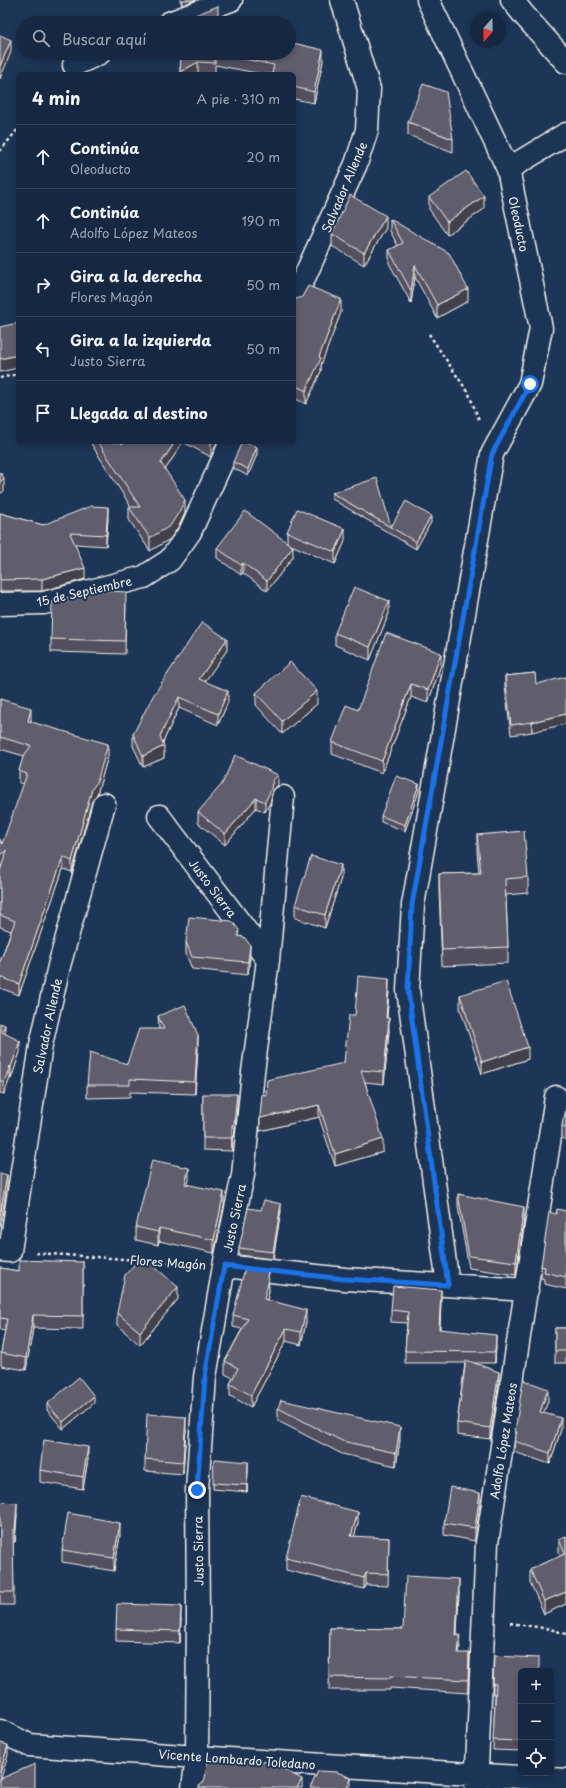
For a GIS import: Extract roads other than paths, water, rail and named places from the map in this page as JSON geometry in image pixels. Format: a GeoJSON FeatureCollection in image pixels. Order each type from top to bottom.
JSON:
{"type":"FeatureCollection","features":[{"type":"Feature","properties":{"kind":"street"},"geometry":{"type":"LineString","coordinates":[[188,16],[231,0]]}},
{"type":"Feature","properties":{"kind":"street","name":"Salvador Allende"},"geometry":{"type":"LineString","coordinates":[[296,296],[356,164],[368,130],[369,89],[342,0]]}},
{"type":"Feature","properties":{"kind":"street","name":"Oleoducto"},"geometry":{"type":"LineString","coordinates":[[428,0],[508,169],[541,328],[530,384],[492,454],[412,905],[408,990],[448,1285]]}},
{"type":"Feature","properties":{"kind":"street"},"geometry":{"type":"LineString","coordinates":[[512,0],[524,16],[566,62]]}},
{"type":"Feature","properties":{"kind":"street"},"geometry":{"type":"LineString","coordinates":[[74,65],[85,60]]}},
{"type":"Feature","properties":{"kind":"street"},"geometry":{"type":"LineString","coordinates":[[508,169],[566,134]]}},
{"type":"Feature","properties":{"kind":"street","name":"15 de Septiembre"},"geometry":{"type":"LineString","coordinates":[[0,604],[44,603],[144,577],[170,560],[190,532],[230,444]]}},
{"type":"Feature","properties":{"kind":"street","name":"Justo Sierra"},"geometry":{"type":"LineString","coordinates":[[193,1788],[197,1757],[197,1490],[205,1377],[224,1266],[243,1174],[253,1072],[268,960],[283,797]]}},
{"type":"Feature","properties":{"kind":"street","name":"Salvador Allende"},"geometry":{"type":"LineString","coordinates":[[5,1251],[41,1045],[59,966],[104,804]]}},
{"type":"Feature","properties":{"kind":"street","name":"Justo Sierra"},"geometry":{"type":"LineString","coordinates":[[159,816],[268,960]]}},
{"type":"Feature","properties":{"kind":"street","name":"Adolfo López Mateos"},"geometry":{"type":"LineString","coordinates":[[477,1781],[487,1544],[556,1097]]}},
{"type":"Feature","properties":{"kind":"street","name":"Flores Magón"},"geometry":{"type":"LineString","coordinates":[[224,1266],[345,1279],[527,1290]]}},
{"type":"Feature","properties":{"kind":"street","name":"Vicente Lombardo Toledano"},"geometry":{"type":"LineString","coordinates":[[0,1731],[29,1745],[197,1757],[477,1781],[566,1780]]}}]}
